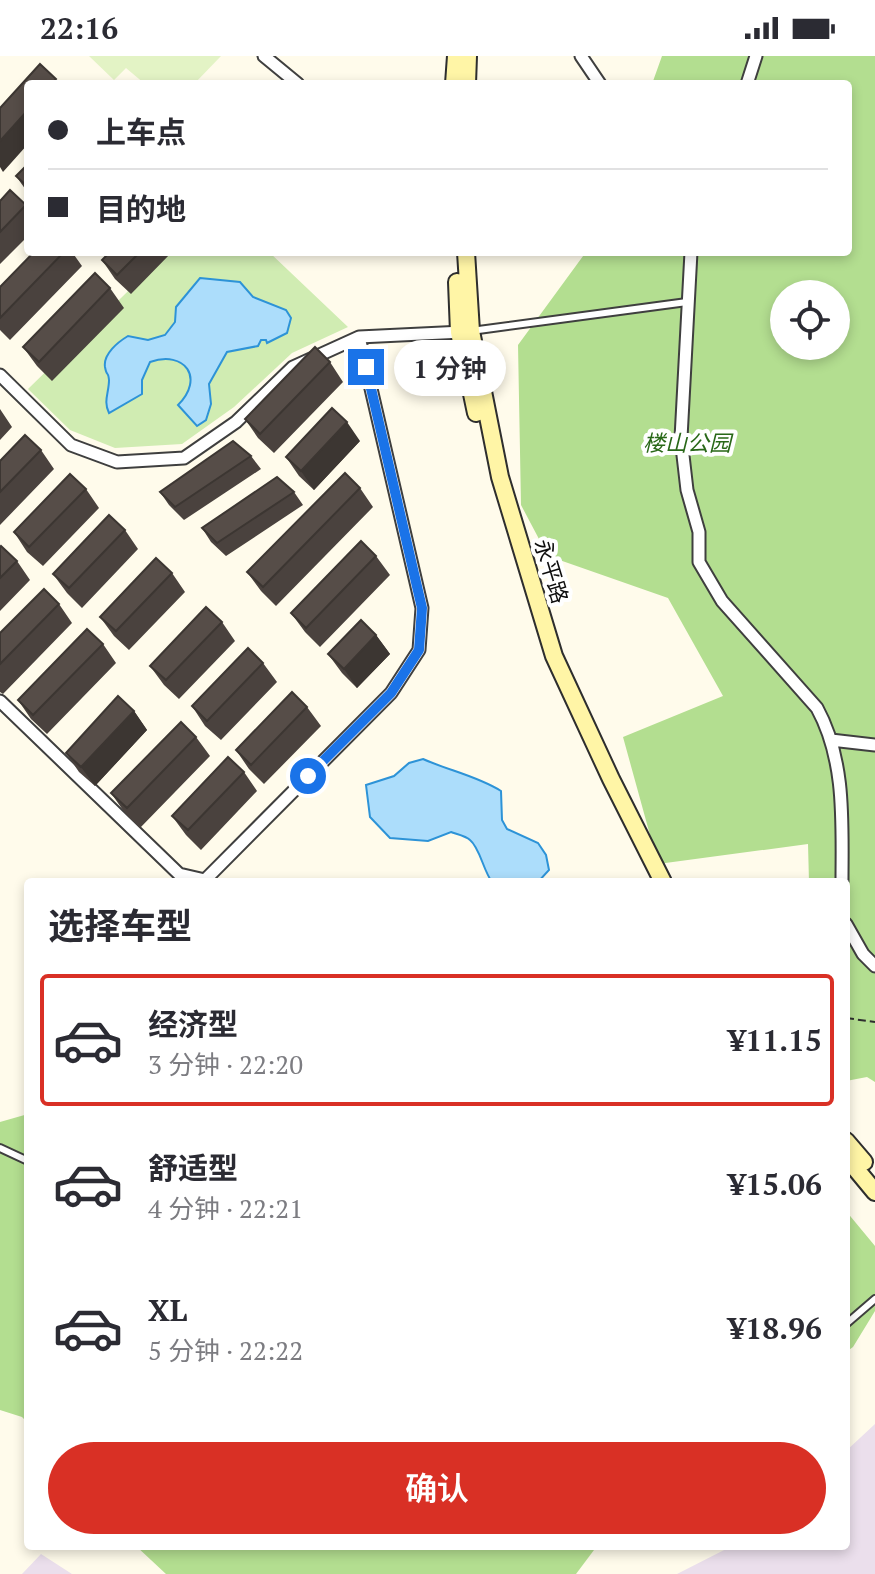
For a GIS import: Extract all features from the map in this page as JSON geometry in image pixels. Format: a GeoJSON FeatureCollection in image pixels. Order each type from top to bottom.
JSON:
{"type":"FeatureCollection","features":[{"type":"Feature","properties":{"kind":"main road"},"geometry":{"type":"LineString","coordinates":[[454,80],[456,56]]}},
{"type":"Feature","properties":{"kind":"main road"},"geometry":{"type":"LineString","coordinates":[[467,80],[468,56]]}},
{"type":"Feature","properties":{"kind":"main road","name":"永平路"},"geometry":{"type":"LineString","coordinates":[[456,256],[490,479],[545,660],[601,783],[649,878]]}},
{"type":"Feature","properties":{"kind":"main road","name":"永平路"},"geometry":{"type":"LineString","coordinates":[[466,256],[465,332],[500,477],[554,656],[661,878]]}},
{"type":"Feature","properties":{"kind":"main road"},"geometry":{"type":"LineString","coordinates":[[850,1146],[875,1176]]}},
{"type":"Feature","properties":{"kind":"main road"},"geometry":{"type":"LineString","coordinates":[[850,1162],[875,1192]]}},
{"type":"Feature","properties":{"kind":"street"},"geometry":{"type":"LineString","coordinates":[[264,56],[293,80]]}},
{"type":"Feature","properties":{"kind":"street"},"geometry":{"type":"LineString","coordinates":[[581,56],[597,80]]}},
{"type":"Feature","properties":{"kind":"street"},"geometry":{"type":"LineString","coordinates":[[748,80],[756,56]]}},
{"type":"Feature","properties":{"kind":"street"},"geometry":{"type":"LineString","coordinates":[[691,256],[681,438],[687,490],[699,532],[699,562],[722,601],[817,708],[831,740],[842,799],[842,878]]}},
{"type":"Feature","properties":{"kind":"street"},"geometry":{"type":"LineString","coordinates":[[1,377],[71,445],[117,462],[184,458],[236,422],[293,367],[359,337],[465,332]]}},
{"type":"Feature","properties":{"kind":"street"},"geometry":{"type":"LineString","coordinates":[[207,878],[391,693],[419,650],[422,608],[359,337]]}},
{"type":"Feature","properties":{"kind":"street"},"geometry":{"type":"LineString","coordinates":[[0,701],[179,874],[196,878]]}},
{"type":"Feature","properties":{"kind":"street"},"geometry":{"type":"LineString","coordinates":[[831,740],[875,745]]}},
{"type":"Feature","properties":{"kind":"street"},"geometry":{"type":"LineString","coordinates":[[850,931],[863,954],[875,966]]}},
{"type":"Feature","properties":{"kind":"lane"},"geometry":{"type":"LineString","coordinates":[[465,332],[687,302]]}},
{"type":"Feature","properties":{"kind":"lane"},"geometry":{"type":"LineString","coordinates":[[0,1148],[24,1159]]}},
{"type":"Feature","properties":{"kind":"lane"},"geometry":{"type":"LineString","coordinates":[[850,1321],[875,1299]]}},
{"type":"Feature","properties":{"kind":"path"},"geometry":{"type":"LineString","coordinates":[[850,1019],[875,1022]]}},
{"type":"Feature","properties":{"kind":"shaded area"},"geometry":{"type":"Polygon","coordinates":[[[875,1424],[875,1574],[677,1574],[724,1550],[850,1550],[850,1447],[875,1424]]]}},
{"type":"Feature","properties":{"kind":"shaded area"},"geometry":{"type":"Polygon","coordinates":[[[41,1554],[72,1574],[22,1574],[41,1554]]]}},
{"type":"Feature","properties":{"kind":"green space"},"geometry":{"type":"Polygon","coordinates":[[[89,56],[221,56],[198,80],[140,80],[126,68],[114,80],[89,56]]]}},
{"type":"Feature","properties":{"kind":"green space","name":"楼山公园"},"geometry":{"type":"Polygon","coordinates":[[[662,56],[875,56],[875,1082],[867,1077],[850,1080],[850,878],[809,878],[808,844],[658,864],[623,737],[723,696],[668,598],[548,556],[521,505],[518,345],[583,256],[852,256],[852,80],[653,80],[662,56]]]}},
{"type":"Feature","properties":{"kind":"green space"},"geometry":{"type":"Polygon","coordinates":[[[164,256],[273,256],[348,327],[292,353],[234,407],[182,444],[115,448],[70,430],[28,389],[164,256]]]}},
{"type":"Feature","properties":{"kind":"green space"},"geometry":{"type":"Polygon","coordinates":[[[24,1115],[24,1419],[0,1410],[0,1122],[24,1115]]]}},
{"type":"Feature","properties":{"kind":"green space"},"geometry":{"type":"Polygon","coordinates":[[[850,1216],[875,1246],[875,1311],[850,1349],[850,1216]]]}},
{"type":"Feature","properties":{"kind":"green space"},"geometry":{"type":"Polygon","coordinates":[[[140,1550],[594,1550],[576,1574],[166,1574],[140,1550]]]}},
{"type":"Feature","properties":{"kind":"water"},"geometry":{"type":"Polygon","coordinates":[[[200,278],[240,282],[253,297],[286,310],[291,318],[287,333],[267,343],[261,340],[258,346],[227,352],[209,384],[211,404],[206,420],[197,426],[178,405],[186,395],[190,376],[181,363],[173,360],[150,362],[142,380],[142,394],[109,413],[106,401],[109,380],[105,362],[109,353],[128,336],[148,340],[165,335],[175,322],[176,307],[200,278]]]}},
{"type":"Feature","properties":{"kind":"water"},"geometry":{"type":"Polygon","coordinates":[[[423,759],[501,791],[502,820],[507,829],[538,843],[546,855],[549,870],[542,878],[490,878],[476,848],[466,837],[451,832],[428,841],[390,838],[370,817],[366,785],[394,776],[409,763],[423,759]]]}},
{"type":"Feature","properties":{"kind":"building"},"geometry":{"type":"Polygon","coordinates":[[[40,64],[56,79],[55,80],[25,80],[40,64]]]}},
{"type":"Feature","properties":{"kind":"building"},"geometry":{"type":"Polygon","coordinates":[[[24,82],[24,114],[0,141],[0,108],[24,82]]]}},
{"type":"Feature","properties":{"kind":"building"},"geometry":{"type":"Polygon","coordinates":[[[24,168],[24,183],[16,176],[24,168]]]}},
{"type":"Feature","properties":{"kind":"building"},"geometry":{"type":"Polygon","coordinates":[[[10,190],[24,203],[24,207],[0,232],[0,201],[10,190]]]}},
{"type":"Feature","properties":{"kind":"building"},"geometry":{"type":"Polygon","coordinates":[[[30,256],[60,256],[0,318],[0,287],[30,256]]]}},
{"type":"Feature","properties":{"kind":"building"},"geometry":{"type":"Polygon","coordinates":[[[106,256],[136,256],[117,275],[102,260],[106,256]]]}},
{"type":"Feature","properties":{"kind":"building"},"geometry":{"type":"Polygon","coordinates":[[[95,273],[110,288],[39,362],[23,347],[95,273]]]}},
{"type":"Feature","properties":{"kind":"building"},"geometry":{"type":"Polygon","coordinates":[[[315,347],[330,362],[260,434],[245,419],[315,347]]]}},
{"type":"Feature","properties":{"kind":"building"},"geometry":{"type":"Polygon","coordinates":[[[332,408],[347,422],[301,471],[286,457],[332,408]]]}},
{"type":"Feature","properties":{"kind":"building"},"geometry":{"type":"Polygon","coordinates":[[[25,435],[41,450],[0,492],[0,461],[25,435]]]}},
{"type":"Feature","properties":{"kind":"building"},"geometry":{"type":"Polygon","coordinates":[[[233,441],[251,456],[175,507],[160,492],[233,441]]]}},
{"type":"Feature","properties":{"kind":"building"},"geometry":{"type":"Polygon","coordinates":[[[345,473],[360,488],[263,587],[247,572],[345,473]]]}},
{"type":"Feature","properties":{"kind":"building"},"geometry":{"type":"Polygon","coordinates":[[[70,474],[86,489],[29,547],[14,532],[70,474]]]}},
{"type":"Feature","properties":{"kind":"building"},"geometry":{"type":"Polygon","coordinates":[[[277,477],[294,492],[217,543],[202,528],[277,477]]]}},
{"type":"Feature","properties":{"kind":"building"},"geometry":{"type":"Polygon","coordinates":[[[109,515],[125,530],[69,588],[53,574],[109,515]]]}},
{"type":"Feature","properties":{"kind":"building"},"geometry":{"type":"Polygon","coordinates":[[[361,541],[376,556],[306,628],[291,613],[361,541]]]}},
{"type":"Feature","properties":{"kind":"building"},"geometry":{"type":"Polygon","coordinates":[[[0,547],[17,561],[0,578],[0,547]]]}},
{"type":"Feature","properties":{"kind":"building"},"geometry":{"type":"Polygon","coordinates":[[[156,558],[172,573],[116,631],[100,617],[156,558]]]}},
{"type":"Feature","properties":{"kind":"building"},"geometry":{"type":"Polygon","coordinates":[[[44,589],[59,604],[0,664],[0,633],[44,589]]]}},
{"type":"Feature","properties":{"kind":"building"},"geometry":{"type":"Polygon","coordinates":[[[206,607],[222,622],[166,680],[150,666],[206,607]]]}},
{"type":"Feature","properties":{"kind":"building"},"geometry":{"type":"Polygon","coordinates":[[[361,620],[376,635],[344,669],[328,654],[361,620]]]}},
{"type":"Feature","properties":{"kind":"building"},"geometry":{"type":"Polygon","coordinates":[[[87,629],[103,644],[33,715],[18,700],[87,629]]]}},
{"type":"Feature","properties":{"kind":"building"},"geometry":{"type":"Polygon","coordinates":[[[248,648],[263,663],[207,721],[192,706],[248,648]]]}},
{"type":"Feature","properties":{"kind":"building"},"geometry":{"type":"Polygon","coordinates":[[[292,692],[307,707],[251,765],[236,750],[292,692]]]}},
{"type":"Feature","properties":{"kind":"building"},"geometry":{"type":"Polygon","coordinates":[[[118,696],[134,711],[81,767],[66,753],[118,696]]]}},
{"type":"Feature","properties":{"kind":"building"},"geometry":{"type":"Polygon","coordinates":[[[181,722],[196,737],[127,808],[111,793],[181,722]]]}},
{"type":"Feature","properties":{"kind":"building"},"geometry":{"type":"Polygon","coordinates":[[[228,757],[244,772],[188,830],[172,816],[228,757]]]}},
{"type":"Feature","properties":{"kind":"route"},"geometry":{"type":"LineString","coordinates":[[308,776],[391,693],[419,650],[422,608],[366,367]]}}]}
